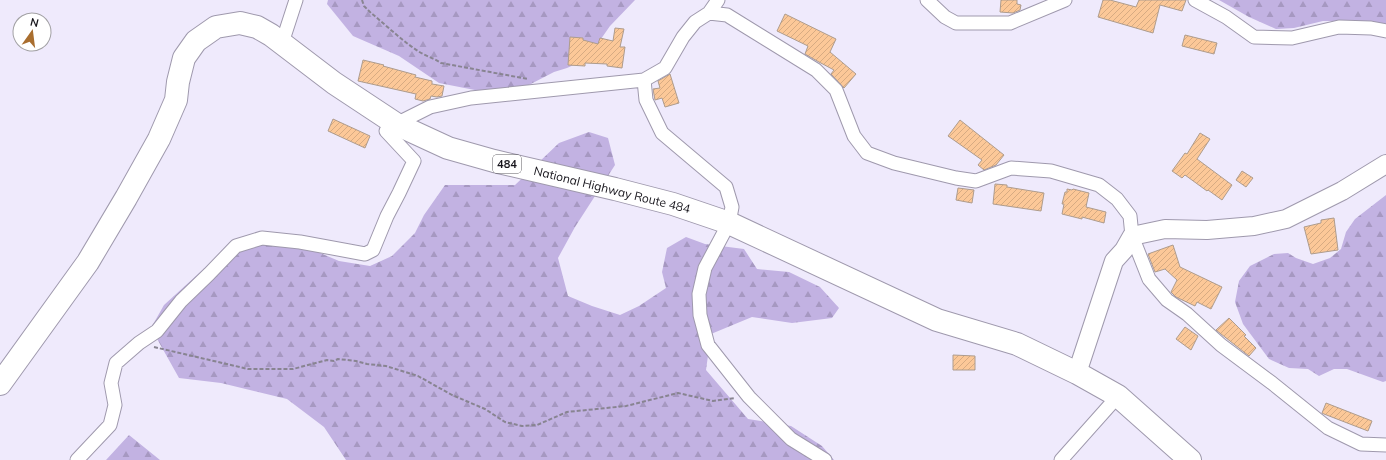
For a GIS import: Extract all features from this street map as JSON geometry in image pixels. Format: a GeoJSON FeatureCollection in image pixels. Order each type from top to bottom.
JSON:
{"type":"FeatureCollection","features":[{"type":"Feature","properties":{"kind":"highway","name":"National Highway Route 484"},"geometry":{"type":"LineString","coordinates":[[0,384],[88,262],[126,198],[159,139],[176,100],[178,82],[184,58],[196,41],[216,27],[240,23],[257,27],[282,43],[334,83],[396,124],[448,148],[477,157],[673,204],[729,223],[937,320],[1017,344],[1077,372],[1118,396],[1190,460]]}},
{"type":"Feature","properties":{"kind":"street"},"geometry":{"type":"LineString","coordinates":[[282,43],[296,0]]}},
{"type":"Feature","properties":{"kind":"street"},"geometry":{"type":"LineString","coordinates":[[77,460],[110,425],[115,405],[111,383],[116,363],[158,331],[181,300],[210,274],[236,246],[262,238],[300,242],[365,254],[373,250],[387,216],[414,161],[386,131],[396,124],[430,107],[471,98],[644,80],[665,68],[683,37],[695,22],[709,13],[718,0]]}},
{"type":"Feature","properties":{"kind":"street"},"geometry":{"type":"LineString","coordinates":[[927,0],[945,17],[956,23],[1010,23],[1065,0]]}},
{"type":"Feature","properties":{"kind":"street"},"geometry":{"type":"LineString","coordinates":[[1195,0],[1226,17],[1254,37],[1292,38],[1339,27],[1370,28],[1386,31]]}},
{"type":"Feature","properties":{"kind":"street"},"geometry":{"type":"LineString","coordinates":[[709,13],[727,15],[816,70],[836,90],[854,136],[867,153],[894,163],[956,178],[976,181],[1011,168],[1051,171],[1099,184],[1117,198],[1130,216],[1132,236],[1149,279],[1167,300],[1187,314],[1221,345],[1272,383],[1328,428],[1361,444],[1386,445]]}},
{"type":"Feature","properties":{"kind":"street"},"geometry":{"type":"LineString","coordinates":[[644,80],[646,100],[662,133],[726,187],[732,207],[729,223],[705,268],[699,294],[700,315],[708,344],[748,397],[791,439],[825,460]]}},
{"type":"Feature","properties":{"kind":"street"},"geometry":{"type":"LineString","coordinates":[[1077,372],[1114,261],[1124,250],[1132,236],[1165,229],[1207,230],[1254,226],[1286,219],[1342,191],[1386,164]]}},
{"type":"Feature","properties":{"kind":"street"},"geometry":{"type":"LineString","coordinates":[[1061,460],[1118,396]]}},
{"type":"Feature","properties":{"kind":"path"},"geometry":{"type":"LineString","coordinates":[[362,0],[364,6],[370,13],[417,50],[440,63],[534,80]]}},
{"type":"Feature","properties":{"kind":"path"},"geometry":{"type":"LineString","coordinates":[[139,344],[248,370],[293,369],[326,360],[334,361],[338,359],[386,366],[418,376],[485,409],[505,422],[522,426],[538,425],[568,412],[626,406],[678,392],[712,401],[748,397]]}},
{"type":"Feature","properties":{"kind":"green space"},"geometry":{"type":"Polygon","coordinates":[[[328,0],[635,0],[610,26],[587,59],[554,72],[523,88],[485,92],[439,83],[399,56],[353,36],[327,4],[328,0]]]}},
{"type":"Feature","properties":{"kind":"green space"},"geometry":{"type":"Polygon","coordinates":[[[1219,0],[1386,0],[1386,26],[1362,21],[1323,21],[1294,28],[1276,29],[1249,17],[1219,0]]]}},
{"type":"Feature","properties":{"kind":"green space"},"geometry":{"type":"Polygon","coordinates":[[[589,132],[608,138],[615,165],[575,227],[558,258],[568,296],[620,315],[639,306],[666,288],[662,272],[667,248],[686,237],[705,244],[744,249],[757,269],[789,272],[820,287],[839,308],[832,318],[792,323],[752,317],[711,334],[706,370],[748,419],[791,426],[822,446],[834,460],[346,460],[324,427],[287,399],[221,383],[179,378],[151,328],[164,305],[219,255],[240,244],[299,244],[339,261],[370,266],[392,256],[415,233],[424,215],[445,185],[515,185],[559,143],[589,132]]]}},
{"type":"Feature","properties":{"kind":"green space"},"geometry":{"type":"Polygon","coordinates":[[[1386,195],[1386,381],[1383,382],[1347,369],[1334,369],[1319,376],[1308,369],[1289,368],[1269,359],[1243,324],[1235,302],[1239,281],[1250,266],[1274,254],[1288,253],[1296,258],[1313,264],[1330,258],[1341,249],[1346,232],[1355,219],[1386,195]]]}},
{"type":"Feature","properties":{"kind":"green space"},"geometry":{"type":"Polygon","coordinates":[[[129,435],[160,460],[106,460],[129,435]]]}},
{"type":"Feature","properties":{"kind":"building"},"geometry":{"type":"Polygon","coordinates":[[[1001,0],[1017,0],[1017,4],[1021,5],[1020,10],[1013,13],[1000,12],[1001,0]]]}},
{"type":"Feature","properties":{"kind":"building"},"geometry":{"type":"Polygon","coordinates":[[[1103,0],[1110,0],[1136,7],[1139,0],[1186,0],[1182,11],[1160,5],[1153,33],[1098,17],[1103,0]]]}},
{"type":"Feature","properties":{"kind":"building"},"geometry":{"type":"Polygon","coordinates":[[[785,14],[836,39],[830,52],[856,74],[844,88],[831,74],[834,70],[805,54],[808,46],[777,31],[785,14]]]}},
{"type":"Feature","properties":{"kind":"building"},"geometry":{"type":"Polygon","coordinates":[[[615,28],[624,29],[620,47],[625,47],[622,68],[607,66],[607,64],[585,63],[585,66],[568,65],[570,37],[583,38],[583,40],[598,44],[600,38],[613,41],[615,28]]]}},
{"type":"Feature","properties":{"kind":"building"},"geometry":{"type":"Polygon","coordinates":[[[1185,35],[1217,43],[1214,54],[1182,46],[1185,35]]]}},
{"type":"Feature","properties":{"kind":"building"},"geometry":{"type":"Polygon","coordinates":[[[363,60],[416,75],[415,77],[432,81],[432,84],[444,86],[442,96],[431,96],[430,99],[423,101],[415,99],[416,94],[358,81],[363,60]]]}},
{"type":"Feature","properties":{"kind":"building"},"geometry":{"type":"Polygon","coordinates":[[[670,74],[679,103],[665,107],[662,98],[655,100],[653,89],[660,88],[658,81],[670,74]]]}},
{"type":"Feature","properties":{"kind":"building"},"geometry":{"type":"Polygon","coordinates":[[[333,119],[370,136],[365,148],[328,131],[333,119]]]}},
{"type":"Feature","properties":{"kind":"building"},"geometry":{"type":"Polygon","coordinates":[[[960,120],[1004,155],[996,165],[984,170],[978,165],[982,160],[948,136],[960,120]]]}},
{"type":"Feature","properties":{"kind":"building"},"geometry":{"type":"Polygon","coordinates":[[[1200,133],[1210,139],[1197,159],[1232,185],[1222,200],[1185,175],[1182,178],[1172,171],[1185,153],[1187,154],[1200,133]]]}},
{"type":"Feature","properties":{"kind":"building"},"geometry":{"type":"Polygon","coordinates":[[[1242,171],[1253,178],[1246,187],[1236,180],[1242,171]]]}},
{"type":"Feature","properties":{"kind":"building"},"geometry":{"type":"Polygon","coordinates":[[[995,184],[1044,193],[1041,211],[993,204],[995,184]]]}},
{"type":"Feature","properties":{"kind":"building"},"geometry":{"type":"Polygon","coordinates":[[[958,188],[974,190],[972,203],[956,200],[958,188]]]}},
{"type":"Feature","properties":{"kind":"building"},"geometry":{"type":"Polygon","coordinates":[[[1067,189],[1089,193],[1086,207],[1106,212],[1104,223],[1082,217],[1082,219],[1062,214],[1064,204],[1062,204],[1067,189]]]}},
{"type":"Feature","properties":{"kind":"building"},"geometry":{"type":"Polygon","coordinates":[[[1334,218],[1338,250],[1311,254],[1304,227],[1321,223],[1321,220],[1334,218]]]}},
{"type":"Feature","properties":{"kind":"building"},"geometry":{"type":"Polygon","coordinates":[[[1173,245],[1180,267],[1222,287],[1211,309],[1197,302],[1195,306],[1176,297],[1171,292],[1177,280],[1165,269],[1155,272],[1148,254],[1173,245]]]}},
{"type":"Feature","properties":{"kind":"building"},"geometry":{"type":"Polygon","coordinates":[[[1229,318],[1246,335],[1244,336],[1256,348],[1249,356],[1216,330],[1229,318]]]}},
{"type":"Feature","properties":{"kind":"building"},"geometry":{"type":"Polygon","coordinates":[[[1185,327],[1198,336],[1191,350],[1176,339],[1185,327]]]}},
{"type":"Feature","properties":{"kind":"building"},"geometry":{"type":"Polygon","coordinates":[[[953,355],[975,356],[975,370],[953,370],[953,355]]]}},
{"type":"Feature","properties":{"kind":"building"},"geometry":{"type":"Polygon","coordinates":[[[1326,403],[1372,421],[1368,431],[1322,413],[1326,403]]]}}]}
